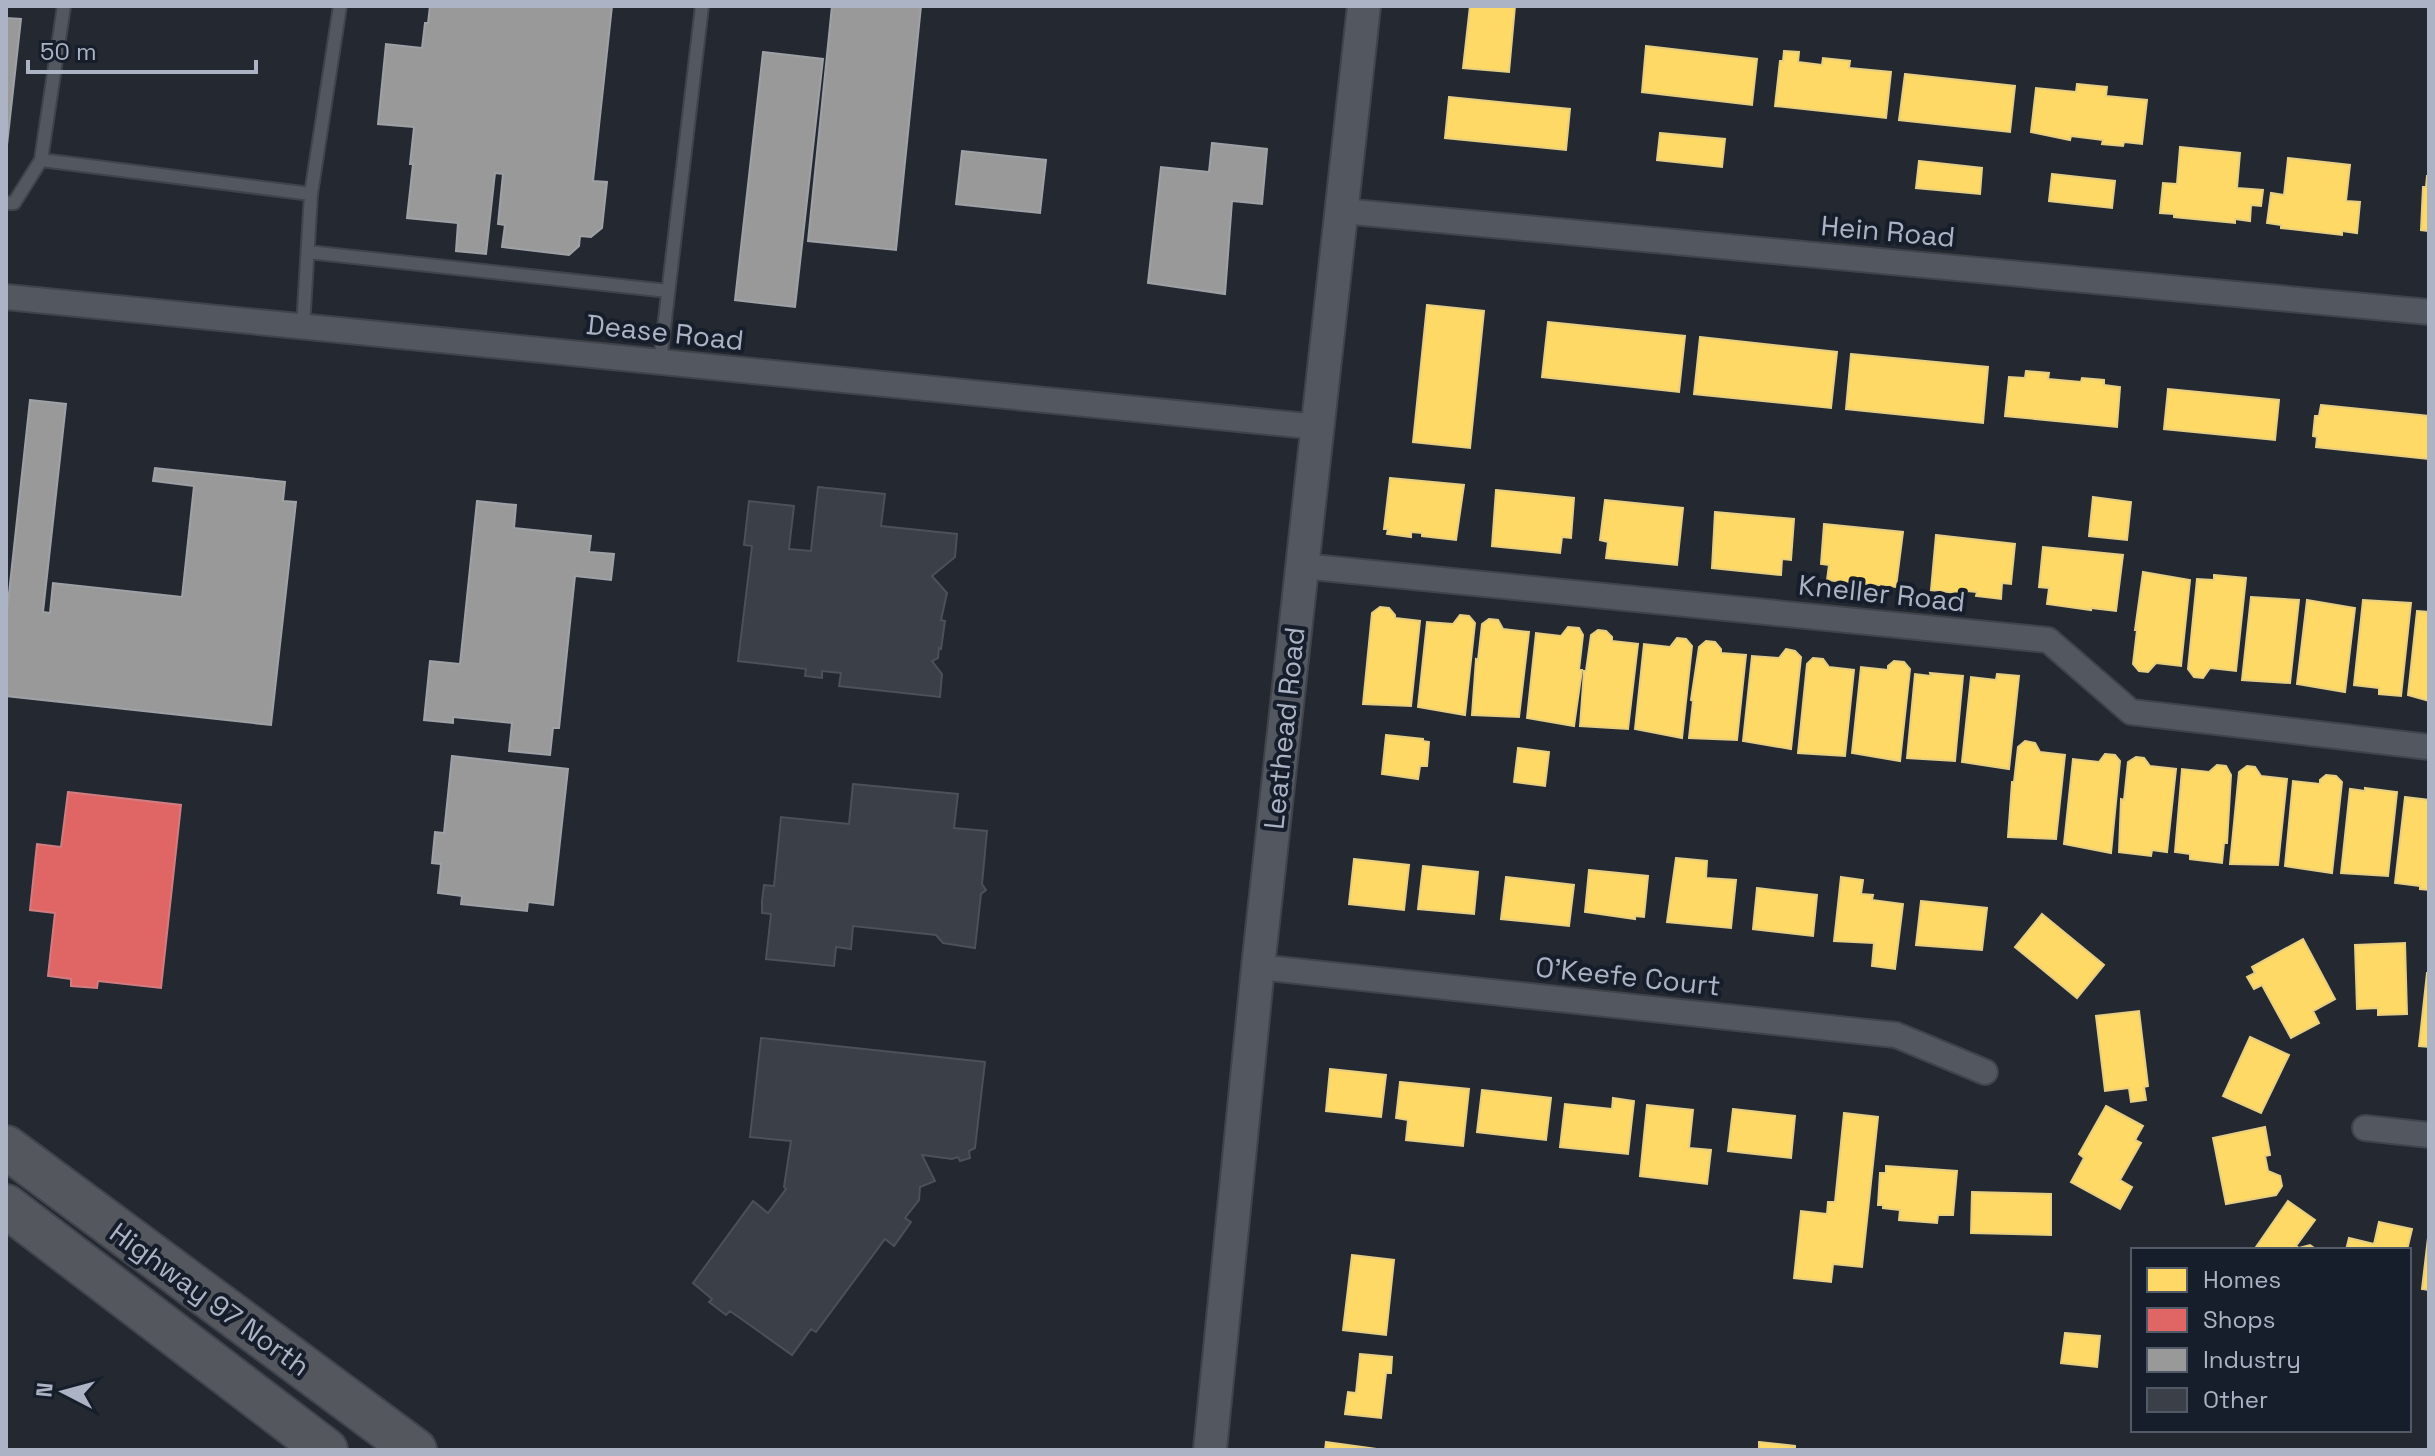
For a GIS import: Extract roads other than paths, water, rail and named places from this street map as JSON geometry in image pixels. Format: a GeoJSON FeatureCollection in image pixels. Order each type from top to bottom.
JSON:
{"type":"FeatureCollection","features":[{"type":"Feature","properties":{"kind":"highway","name":"Highway 97 North"},"geometry":{"type":"LineString","coordinates":[[6,1147],[415,1450]]}},
{"type":"Feature","properties":{"kind":"highway","name":"Highway 97 North"},"geometry":{"type":"LineString","coordinates":[[6,1206],[326,1450]]}},
{"type":"Feature","properties":{"kind":"street","name":"Leathead Road"},"geometry":{"type":"LineString","coordinates":[[1210,1450],[1258,967],[1364,6]]}},
{"type":"Feature","properties":{"kind":"street","name":"Hein Road"},"geometry":{"type":"LineString","coordinates":[[1342,211],[2429,312]]}},
{"type":"Feature","properties":{"kind":"street","name":"Dease Road"},"geometry":{"type":"LineString","coordinates":[[6,297],[1318,427]]}},
{"type":"Feature","properties":{"kind":"street","name":"Kneller Road"},"geometry":{"type":"LineString","coordinates":[[1302,566],[2048,640],[2131,712],[2429,747]]}},
{"type":"Feature","properties":{"kind":"street","name":"O'Keefe Court"},"geometry":{"type":"LineString","coordinates":[[1258,967],[1896,1035],[1985,1072]]}},
{"type":"Feature","properties":{"kind":"street"},"geometry":{"type":"LineString","coordinates":[[2365,1128],[2429,1135]]}},
{"type":"Feature","properties":{"kind":"lane"},"geometry":{"type":"LineString","coordinates":[[6,203],[14,203],[41,160],[64,6]]}},
{"type":"Feature","properties":{"kind":"lane"},"geometry":{"type":"LineString","coordinates":[[303,327],[311,194],[340,6]]}},
{"type":"Feature","properties":{"kind":"lane"},"geometry":{"type":"LineString","coordinates":[[660,362],[702,6]]}},
{"type":"Feature","properties":{"kind":"lane"},"geometry":{"type":"LineString","coordinates":[[41,160],[311,194]]}},
{"type":"Feature","properties":{"kind":"lane"},"geometry":{"type":"LineString","coordinates":[[308,252],[668,291]]}}]}
